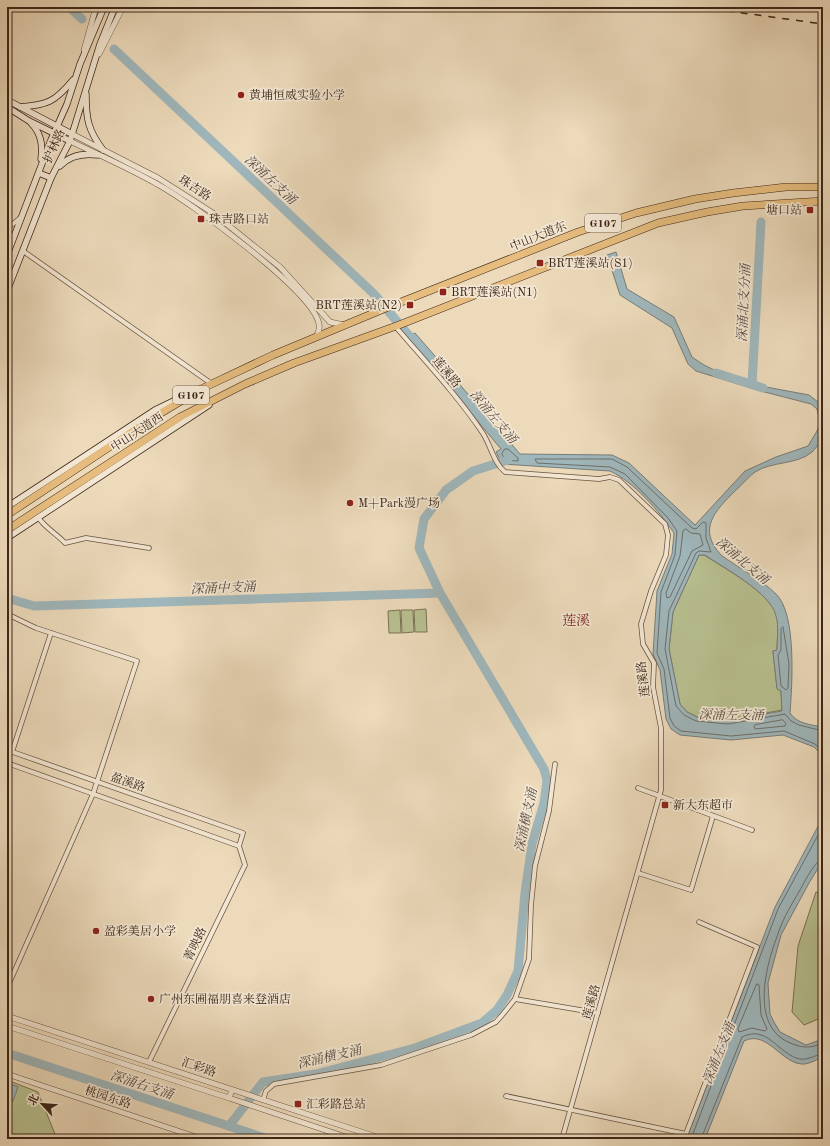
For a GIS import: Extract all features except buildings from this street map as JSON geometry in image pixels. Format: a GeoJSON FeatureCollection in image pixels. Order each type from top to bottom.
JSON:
{"type":"FeatureCollection","features":[{"type":"Feature","properties":{"kind":"highway","name":"中山大道东"},"geometry":{"type":"LineString","coordinates":[[347,325],[564,237],[636,213],[695,199],[739,192],[786,187],[823,186]]}},
{"type":"Feature","properties":{"kind":"highway","name":"G107"},"geometry":{"type":"LineString","coordinates":[[397,325],[658,223],[743,206],[823,201]]}},
{"type":"Feature","properties":{"kind":"highway","name":"中山大道西"},"geometry":{"type":"LineString","coordinates":[[7,515],[156,416],[201,389],[273,355],[347,325]]}},
{"type":"Feature","properties":{"kind":"highway","name":"中山大道西"},"geometry":{"type":"LineString","coordinates":[[7,530],[180,417],[229,392],[294,363],[397,325]]}},
{"type":"Feature","properties":{"kind":"main road","name":"护林路"},"geometry":{"type":"LineString","coordinates":[[7,254],[54,133],[58,128],[83,57],[104,7]]}},
{"type":"Feature","properties":{"kind":"main road","name":"护林路"},"geometry":{"type":"LineString","coordinates":[[7,291],[51,178],[70,141],[94,62],[115,7]]}},
{"type":"Feature","properties":{"kind":"main road"},"geometry":{"type":"LineString","coordinates":[[20,107],[41,105],[53,101],[75,79]]}},
{"type":"Feature","properties":{"kind":"main road"},"geometry":{"type":"LineString","coordinates":[[86,87],[88,125],[94,138],[103,150]]}},
{"type":"Feature","properties":{"kind":"main road","name":"珠吉路"},"geometry":{"type":"LineString","coordinates":[[7,100],[72,134]]}},
{"type":"Feature","properties":{"kind":"main road","name":"珠吉路"},"geometry":{"type":"LineString","coordinates":[[7,108],[70,141]]}},
{"type":"Feature","properties":{"kind":"main road"},"geometry":{"type":"LineString","coordinates":[[30,121],[37,130],[42,143],[39,173],[51,178],[62,163],[70,158],[89,153],[98,155]]}},
{"type":"Feature","properties":{"kind":"main road"},"geometry":{"type":"LineString","coordinates":[[7,507],[155,410],[201,389]]}},
{"type":"Feature","properties":{"kind":"main road"},"geometry":{"type":"LineString","coordinates":[[7,538],[229,392]]}},
{"type":"Feature","properties":{"kind":"street"},"geometry":{"type":"LineString","coordinates":[[83,57],[86,37],[96,7]]}},
{"type":"Feature","properties":{"kind":"street"},"geometry":{"type":"LineString","coordinates":[[94,62],[123,7]]}},
{"type":"Feature","properties":{"kind":"street","name":"珠吉路"},"geometry":{"type":"LineString","coordinates":[[72,134],[171,185],[213,212],[280,267],[330,322],[339,325],[347,325]]}},
{"type":"Feature","properties":{"kind":"street","name":"珠吉路"},"geometry":{"type":"LineString","coordinates":[[70,141],[173,193],[234,237],[273,270],[300,296],[316,317],[319,330],[314,339]]}},
{"type":"Feature","properties":{"kind":"street"},"geometry":{"type":"LineString","coordinates":[[7,226],[13,224],[22,216]]}},
{"type":"Feature","properties":{"kind":"street"},"geometry":{"type":"LineString","coordinates":[[7,243],[7,254]]}},
{"type":"Feature","properties":{"kind":"street"},"geometry":{"type":"LineString","coordinates":[[23,251],[212,384]]}},
{"type":"Feature","properties":{"kind":"street","name":"莲溪路"},"geometry":{"type":"LineString","coordinates":[[397,325],[483,433],[499,467],[505,472],[600,479],[610,477],[619,480],[665,524],[668,540],[666,555],[651,592],[641,624],[643,644],[654,662],[653,687],[660,728],[662,772],[660,797],[562,1139]]}},
{"type":"Feature","properties":{"kind":"street"},"geometry":{"type":"LineString","coordinates":[[38,517],[42,525],[55,532],[65,543],[86,538],[149,548]]}},
{"type":"Feature","properties":{"kind":"street"},"geometry":{"type":"LineString","coordinates":[[7,614],[51,633],[137,661],[93,794],[7,988]]}},
{"type":"Feature","properties":{"kind":"street"},"geometry":{"type":"LineString","coordinates":[[9,751],[51,633]]}},
{"type":"Feature","properties":{"kind":"street","name":"盈溪路"},"geometry":{"type":"LineString","coordinates":[[7,763],[238,846],[243,833],[9,751]]}},
{"type":"Feature","properties":{"kind":"street"},"geometry":{"type":"LineString","coordinates":[[261,1099],[266,1091],[274,1084],[381,1065],[471,1035],[496,1022],[515,999],[526,972],[534,873],[549,811],[554,764]]}},
{"type":"Feature","properties":{"kind":"street"},"geometry":{"type":"LineString","coordinates":[[638,788],[752,830]]}},
{"type":"Feature","properties":{"kind":"street"},"geometry":{"type":"LineString","coordinates":[[638,873],[691,890],[713,816]]}},
{"type":"Feature","properties":{"kind":"street","name":"菁映路"},"geometry":{"type":"LineString","coordinates":[[149,1062],[245,865],[238,846]]}},
{"type":"Feature","properties":{"kind":"street"},"geometry":{"type":"LineString","coordinates":[[684,1139],[757,947],[699,922]]}},
{"type":"Feature","properties":{"kind":"street"},"geometry":{"type":"LineString","coordinates":[[515,999],[598,1013]]}},
{"type":"Feature","properties":{"kind":"street","name":"汇彩路"},"geometry":{"type":"LineString","coordinates":[[7,1016],[383,1139]]}},
{"type":"Feature","properties":{"kind":"street","name":"汇彩路"},"geometry":{"type":"LineString","coordinates":[[7,1026],[352,1139]]}},
{"type":"Feature","properties":{"kind":"street","name":"桃园东路"},"geometry":{"type":"LineString","coordinates":[[7,1074],[202,1139]]}},
{"type":"Feature","properties":{"kind":"street"},"geometry":{"type":"LineString","coordinates":[[215,1094],[218,1085]]}},
{"type":"Feature","properties":{"kind":"street"},"geometry":{"type":"LineString","coordinates":[[229,1098],[232,1090]]}},
{"type":"Feature","properties":{"kind":"street"},"geometry":{"type":"LineString","coordinates":[[506,1096],[686,1134]]}},
{"type":"Feature","properties":{"kind":"green space"},"geometry":{"type":"Polygon","coordinates":[[[699,555],[704,555],[746,582],[757,590],[773,607],[777,616],[778,629],[777,651],[773,651],[777,688],[781,691],[782,710],[729,720],[697,717],[687,712],[680,704],[669,649],[673,612],[699,555]]]}},
{"type":"Feature","properties":{"kind":"green space"},"geometry":{"type":"Polygon","coordinates":[[[426,609],[427,632],[415,632],[414,610],[426,609]]]}},
{"type":"Feature","properties":{"kind":"green space"},"geometry":{"type":"Polygon","coordinates":[[[400,610],[401,633],[389,633],[388,611],[400,610]]]}},
{"type":"Feature","properties":{"kind":"green space"},"geometry":{"type":"Polygon","coordinates":[[[401,610],[413,610],[414,632],[402,633],[401,610]]]}},
{"type":"Feature","properties":{"kind":"green space"},"geometry":{"type":"Polygon","coordinates":[[[816,892],[823,894],[823,1017],[804,1025],[792,1012],[798,946],[816,892]]]}},
{"type":"Feature","properties":{"kind":"green space"},"geometry":{"type":"Polygon","coordinates":[[[7,1080],[38,1092],[57,1139],[7,1139],[7,1080]]]}},
{"type":"Feature","properties":{"kind":"water"},"geometry":{"type":"Polygon","coordinates":[[[616,252],[627,289],[674,317],[692,357],[704,365],[739,382],[809,395],[823,406],[822,436],[820,442],[812,452],[799,459],[769,466],[755,472],[715,513],[710,529],[710,537],[714,546],[721,555],[770,589],[776,594],[783,604],[787,617],[792,651],[790,713],[801,722],[823,727],[823,756],[814,747],[783,735],[731,740],[680,735],[671,729],[666,719],[660,670],[653,654],[657,591],[672,554],[674,533],[661,516],[637,490],[628,482],[610,471],[502,464],[496,452],[501,449],[407,337],[415,333],[520,454],[612,455],[629,463],[695,525],[745,471],[776,457],[808,446],[817,431],[820,422],[817,409],[811,404],[757,390],[696,371],[688,364],[672,328],[620,295],[607,255],[616,252]],[[699,555],[673,612],[669,649],[680,704],[687,712],[697,717],[729,720],[782,711],[781,691],[777,689],[773,651],[777,650],[778,633],[776,616],[772,607],[746,582],[705,555],[699,555]]]}},
{"type":"Feature","properties":{"kind":"water"},"geometry":{"type":"Polygon","coordinates":[[[823,817],[823,860],[781,935],[768,983],[770,1014],[780,1032],[806,1045],[823,1039],[823,1057],[805,1064],[797,1063],[789,1060],[768,1044],[760,1040],[753,1039],[744,1041],[705,1139],[686,1139],[775,907],[823,817]]]}},
{"type":"Feature","properties":{"kind":"water"},"geometry":{"type":"Polygon","coordinates":[[[7,1083],[18,1087],[13,1101],[7,1104],[7,1083]]]}},
{"type":"Feature","properties":{"kind":"waterway","name":"深涌左支涌"},"geometry":{"type":"LineString","coordinates":[[69,7],[82,19]]}},
{"type":"Feature","properties":{"kind":"waterway","name":"深涌左支涌"},"geometry":{"type":"LineString","coordinates":[[114,49],[374,294],[416,344]]}},
{"type":"Feature","properties":{"kind":"waterway","name":"深涌北支分涌"},"geometry":{"type":"LineString","coordinates":[[752,384],[761,222]]}},
{"type":"Feature","properties":{"kind":"waterway","name":"深涌北支涌"},"geometry":{"type":"LineString","coordinates":[[716,373],[763,388]]}},
{"type":"Feature","properties":{"kind":"waterway","name":"深涌横支涌"},"geometry":{"type":"LineString","coordinates":[[229,1126],[263,1082],[316,1074],[415,1048],[482,1023],[497,1010],[507,995],[518,971],[525,893],[532,844],[544,803],[547,780],[544,769],[440,593],[419,548],[424,519],[446,490],[473,471],[508,460]]}},
{"type":"Feature","properties":{"kind":"waterway","name":"深涌中支涌"},"geometry":{"type":"LineString","coordinates":[[7,598],[34,606],[440,593]]}},
{"type":"Feature","properties":{"kind":"waterway","name":"深涌右支涌"},"geometry":{"type":"LineString","coordinates":[[7,1053],[268,1139]]}},
{"type":"Feature","properties":{"kind":"railway"},"geometry":{"type":"LineString","coordinates":[[699,7],[823,24]]}},
{"type":"Feature","properties":{"kind":"place","name":"黄埔恒威实验小学"},"geometry":{"type":"Point","coordinates":[241,95]}},
{"type":"Feature","properties":{"kind":"place","name":"塘口站"},"geometry":{"type":"Point","coordinates":[810,210]}},
{"type":"Feature","properties":{"kind":"place","name":"珠吉路口站"},"geometry":{"type":"Point","coordinates":[201,219]}},
{"type":"Feature","properties":{"kind":"place","name":"BRT莲溪站(S1)"},"geometry":{"type":"Point","coordinates":[540,263]}},
{"type":"Feature","properties":{"kind":"place","name":"BRT莲溪站(N1)"},"geometry":{"type":"Point","coordinates":[443,292]}},
{"type":"Feature","properties":{"kind":"place","name":"BRT莲溪站(N2)"},"geometry":{"type":"Point","coordinates":[410,305]}},
{"type":"Feature","properties":{"kind":"place","name":"M+Park漫广场"},"geometry":{"type":"Point","coordinates":[350,503]}},
{"type":"Feature","properties":{"kind":"place","name":"新大东超市"},"geometry":{"type":"Point","coordinates":[665,805]}},
{"type":"Feature","properties":{"kind":"place","name":"盈彩美居小学"},"geometry":{"type":"Point","coordinates":[96,931]}},
{"type":"Feature","properties":{"kind":"place","name":"广州东圃福朋喜来登酒店"},"geometry":{"type":"Point","coordinates":[151,999]}},
{"type":"Feature","properties":{"kind":"place","name":"汇彩路总站"},"geometry":{"type":"Point","coordinates":[298,1104]}},
{"type":"Feature","properties":{"kind":"district","name":"莲溪"},"geometry":{"type":"Point","coordinates":[576,620]}}]}
